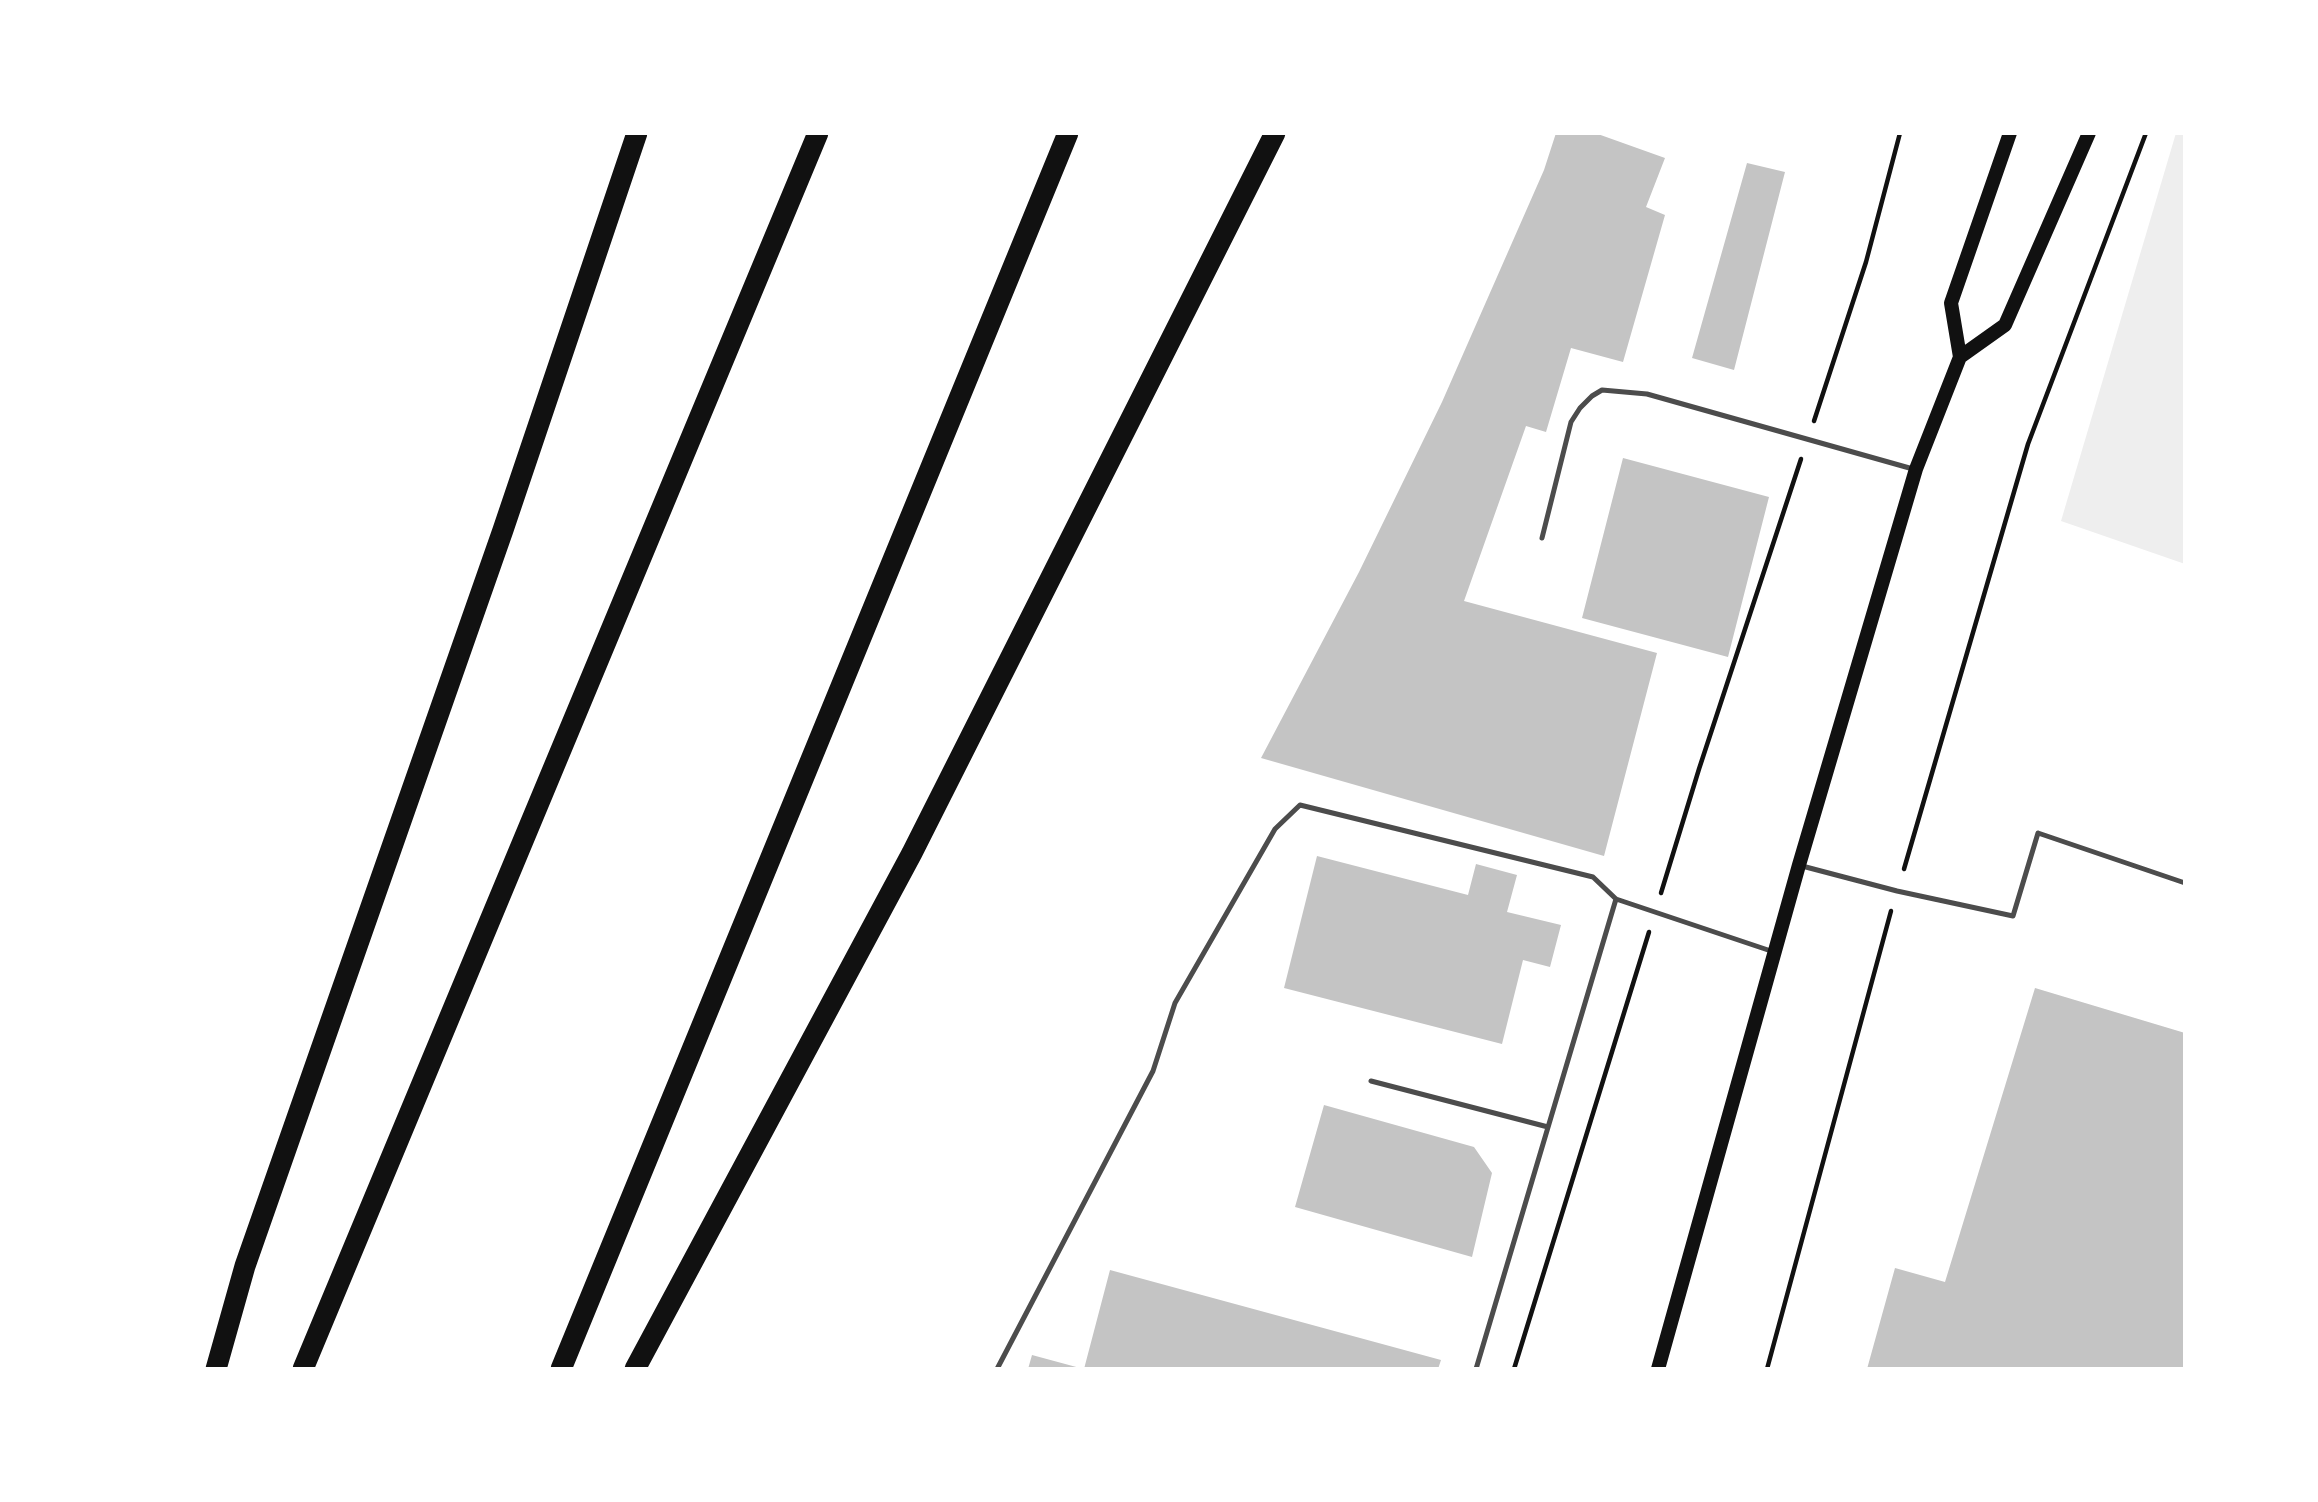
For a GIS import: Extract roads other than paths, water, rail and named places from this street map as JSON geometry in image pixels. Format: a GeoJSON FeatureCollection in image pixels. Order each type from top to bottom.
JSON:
{"type":"FeatureCollection","features":[{"type":"Feature","properties":{"kind":"highway"},"geometry":{"type":"LineString","coordinates":[[216,1369],[245,1266],[503,530],[637,133]]}},
{"type":"Feature","properties":{"kind":"highway"},"geometry":{"type":"LineString","coordinates":[[303,1369],[818,133]]}},
{"type":"Feature","properties":{"kind":"highway"},"geometry":{"type":"LineString","coordinates":[[561,1369],[1068,133]]}},
{"type":"Feature","properties":{"kind":"highway"},"geometry":{"type":"LineString","coordinates":[[635,1369],[912,853],[1275,133]]}},
{"type":"Feature","properties":{"kind":"main road"},"geometry":{"type":"LineString","coordinates":[[1658,1369],[1799,865],[1916,470],[1960,357],[1951,303],[2010,133]]}},
{"type":"Feature","properties":{"kind":"main road"},"geometry":{"type":"LineString","coordinates":[[1960,357],[2005,326],[2089,133]]}},
{"type":"Feature","properties":{"kind":"lane"},"geometry":{"type":"LineString","coordinates":[[1542,538],[1571,422],[1580,408],[1602,390],[1647,394],[1916,470]]}},
{"type":"Feature","properties":{"kind":"lane"},"geometry":{"type":"LineString","coordinates":[[997,1369],[1153,1071],[1175,1003],[1275,829],[1300,805],[1593,877],[1616,899],[1774,953]]}},
{"type":"Feature","properties":{"kind":"lane"},"geometry":{"type":"LineString","coordinates":[[1799,865],[1897,891],[2013,916],[2038,833],[2185,883]]}},
{"type":"Feature","properties":{"kind":"lane"},"geometry":{"type":"LineString","coordinates":[[1476,1369],[1616,899]]}},
{"type":"Feature","properties":{"kind":"lane"},"geometry":{"type":"LineString","coordinates":[[1371,1081],[1548,1128]]}}]}
